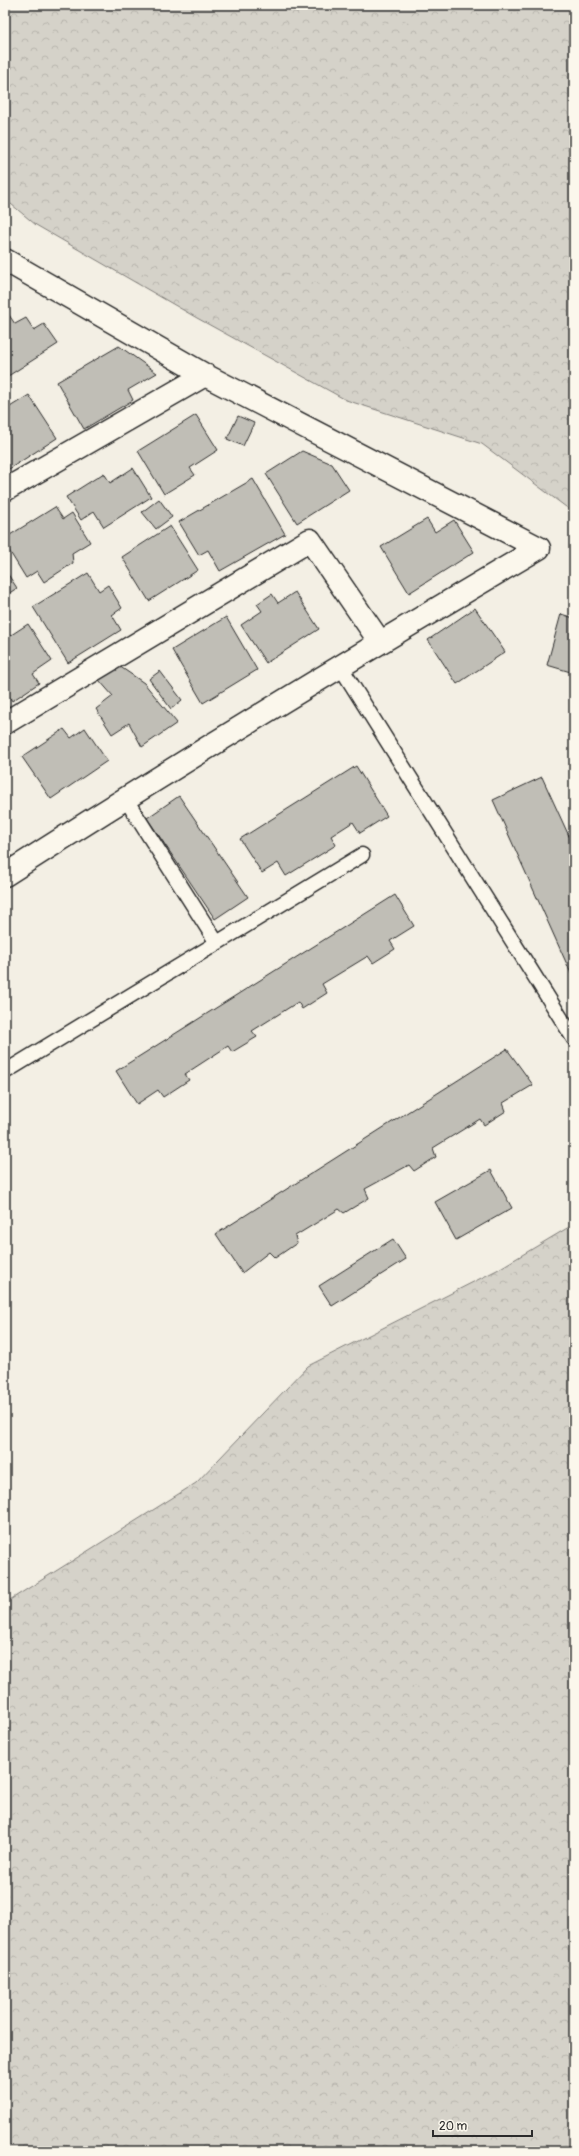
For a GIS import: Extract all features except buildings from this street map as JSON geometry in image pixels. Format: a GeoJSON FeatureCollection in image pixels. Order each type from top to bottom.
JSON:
{"type":"FeatureCollection","features":[{"type":"Feature","properties":{"kind":"street"},"geometry":{"type":"LineString","coordinates":[[5,260],[205,376],[539,548],[340,666],[125,798],[5,875]]}},
{"type":"Feature","properties":{"kind":"street"},"geometry":{"type":"LineString","coordinates":[[5,490],[205,376]]}},
{"type":"Feature","properties":{"kind":"street"},"geometry":{"type":"LineString","coordinates":[[5,722],[310,540],[380,642]]}},
{"type":"Feature","properties":{"kind":"lane"},"geometry":{"type":"LineString","coordinates":[[340,666],[574,1039]]}},
{"type":"Feature","properties":{"kind":"lane"},"geometry":{"type":"LineString","coordinates":[[125,798],[217,943]]}},
{"type":"Feature","properties":{"kind":"lane"},"geometry":{"type":"LineString","coordinates":[[8,1070],[362,855]]}},
{"type":"Feature","properties":{"kind":"green space"},"geometry":{"type":"Polygon","coordinates":[[[5,5],[574,5],[574,513],[482,444],[346,400],[197,318],[36,225],[5,199],[5,5]]]}},
{"type":"Feature","properties":{"kind":"green space"},"geometry":{"type":"Polygon","coordinates":[[[574,1224],[574,2151],[5,2151],[5,1603],[196,1483],[308,1366],[497,1270],[574,1224]]]}}]}
